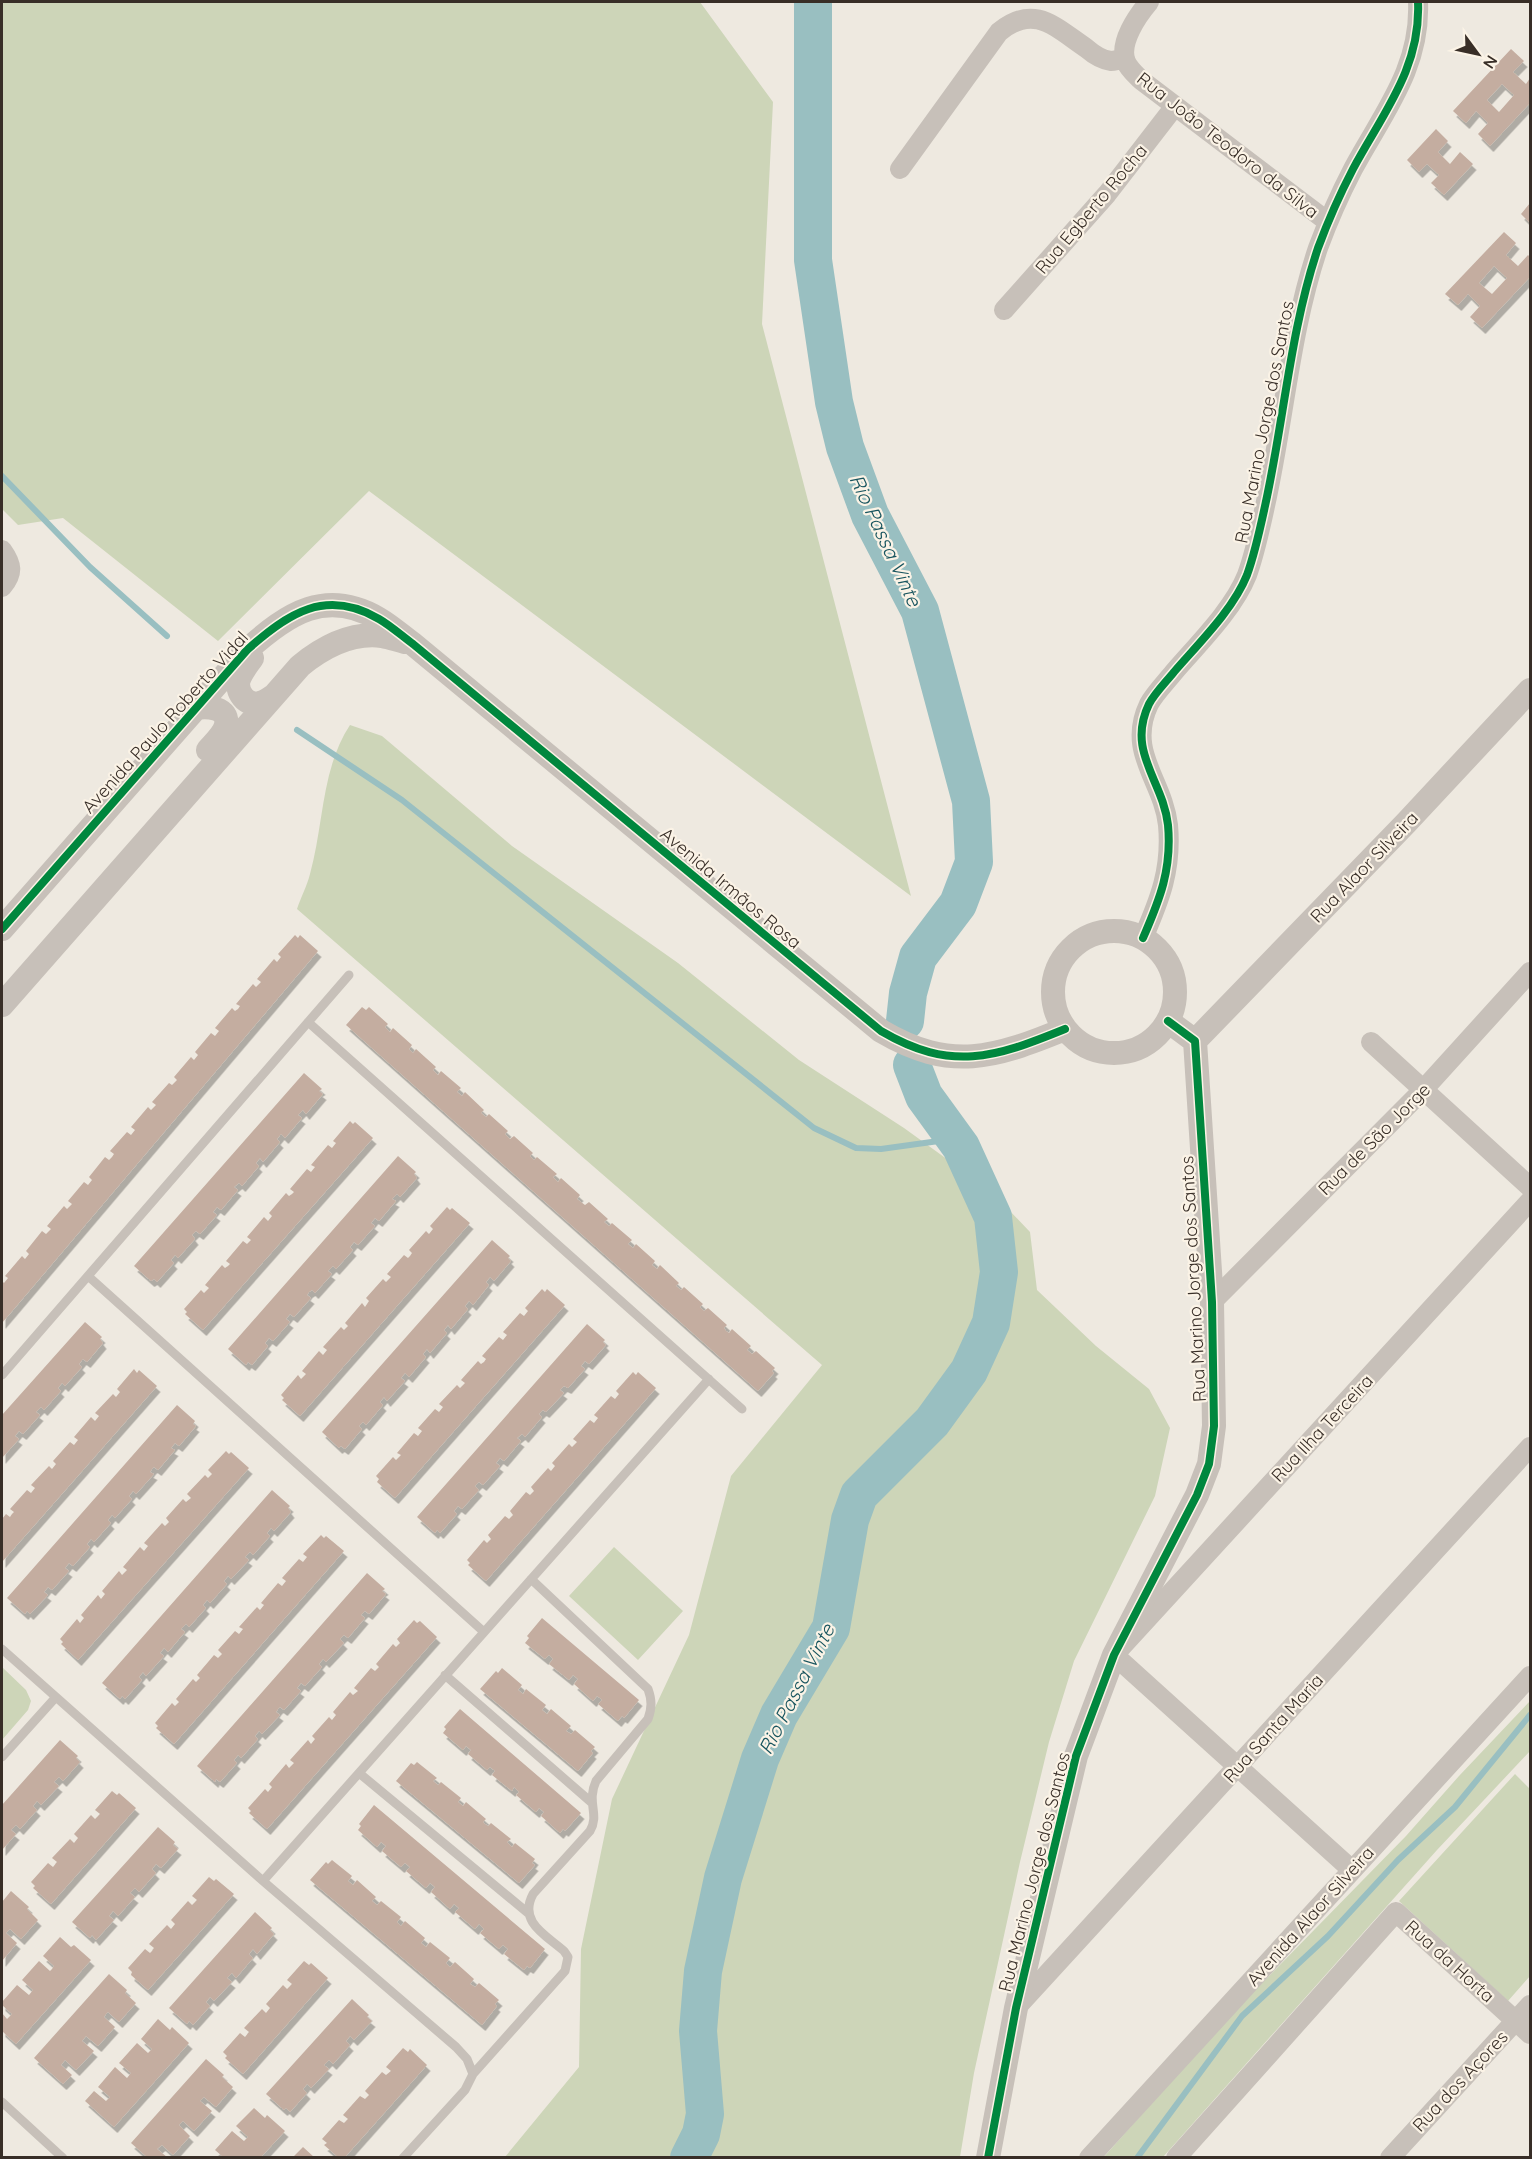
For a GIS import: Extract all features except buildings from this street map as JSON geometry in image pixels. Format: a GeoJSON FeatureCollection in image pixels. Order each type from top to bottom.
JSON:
{"type":"FeatureCollection","features":[{"type":"Feature","properties":{"kind":"street","name":"Rua João Teodoro da Silva"},"geometry":{"type":"LineString","coordinates":[[1149,2],[1131,27],[1124,58],[1129,68],[1141,80],[1328,222]]}},
{"type":"Feature","properties":{"kind":"street","name":"Rua Marino Jorge dos Santos"},"geometry":{"type":"LineString","coordinates":[[1143,938],[1162,893],[1168,862],[1168,824],[1159,790],[1146,765],[1142,744],[1142,725],[1150,703],[1232,602],[1246,577],[1270,482],[1305,294],[1318,248],[1353,169],[1402,81],[1414,52],[1419,21],[1418,2]]}},
{"type":"Feature","properties":{"kind":"street"},"geometry":{"type":"LineString","coordinates":[[900,169],[999,32],[1011,22],[1024,18],[1039,20],[1051,25],[1097,56],[1111,61],[1124,58]]}},
{"type":"Feature","properties":{"kind":"street","name":"Rua Egberto Rocha"},"geometry":{"type":"LineString","coordinates":[[1004,310],[1107,194],[1175,106]]}},
{"type":"Feature","properties":{"kind":"street"},"geometry":{"type":"LineString","coordinates":[[2,587],[9,579],[6,557]]}},
{"type":"Feature","properties":{"kind":"street","name":"Avenida Paulo Roberto Vidal"},"geometry":{"type":"LineString","coordinates":[[2,929],[196,708],[268,630],[285,619],[311,608],[339,604],[359,609],[380,619],[413,644]]}},
{"type":"Feature","properties":{"kind":"street"},"geometry":{"type":"LineString","coordinates":[[273,696],[258,704],[249,702],[241,696],[238,690],[239,680],[252,658],[285,619]]}},
{"type":"Feature","properties":{"kind":"street"},"geometry":{"type":"LineString","coordinates":[[2,1005],[300,666],[325,648],[363,636],[382,636],[413,644]]}},
{"type":"Feature","properties":{"kind":"street","name":"Avenida Irmãos Rosa"},"geometry":{"type":"LineString","coordinates":[[413,644],[880,1031],[916,1049],[935,1054],[974,1057],[1011,1050],[1065,1029]]}},
{"type":"Feature","properties":{"kind":"street","name":"Rua Alaor Silveira"},"geometry":{"type":"LineString","coordinates":[[1194,1041],[1406,823],[1530,690]]}},
{"type":"Feature","properties":{"kind":"street"},"geometry":{"type":"LineString","coordinates":[[172,810],[185,776],[222,733],[225,725],[222,712],[207,706],[196,708]]}},
{"type":"Feature","properties":{"kind":"street"},"geometry":{"type":"LineString","coordinates":[[1106,931],[1131,933],[1143,938],[1161,953],[1173,974],[1175,998],[1168,1021],[1161,1031],[1142,1046],[1119,1053],[1106,1053],[1089,1048],[1073,1038],[1065,1029],[1054,1006],[1053,993],[1056,974],[1064,957],[1082,940],[1106,931]]}},
{"type":"Feature","properties":{"kind":"street","name":"Rua de São Jorge"},"geometry":{"type":"LineString","coordinates":[[1212,1302],[1423,1090],[1530,972]]}},
{"type":"Feature","properties":{"kind":"street"},"geometry":{"type":"LineString","coordinates":[[1168,1021],[1194,1041]]}},
{"type":"Feature","properties":{"kind":"street","name":"Rua Marino Jorge dos Santos"},"geometry":{"type":"LineString","coordinates":[[988,2157],[1017,2008],[1076,1756],[1114,1655],[1197,1495],[1209,1464],[1214,1426],[1212,1302],[1194,1041]]}},
{"type":"Feature","properties":{"kind":"street"},"geometry":{"type":"LineString","coordinates":[[1371,1042],[1530,1187]]}},
{"type":"Feature","properties":{"kind":"street","name":"Rua Ilha Terceira"},"geometry":{"type":"LineString","coordinates":[[1114,1655],[1530,1201]]}},
{"type":"Feature","properties":{"kind":"street","name":"Rua Santa Maria"},"geometry":{"type":"LineString","coordinates":[[1017,2008],[1530,1447]]}},
{"type":"Feature","properties":{"kind":"street"},"geometry":{"type":"LineString","coordinates":[[1114,1655],[1352,1870]]}},
{"type":"Feature","properties":{"kind":"street","name":"Avenida Alaor Silveira"},"geometry":{"type":"LineString","coordinates":[[1089,2157],[1530,1676]]}},
{"type":"Feature","properties":{"kind":"street","name":"Rua da Horta"},"geometry":{"type":"LineString","coordinates":[[1176,2157],[1396,1912],[1523,2027]]}},
{"type":"Feature","properties":{"kind":"street","name":"Rua dos Açores"},"geometry":{"type":"LineString","coordinates":[[1390,2157],[1523,2027],[1530,2005]]}},
{"type":"Feature","properties":{"kind":"lane"},"geometry":{"type":"LineString","coordinates":[[2,1375],[349,975]]}},
{"type":"Feature","properties":{"kind":"lane"},"geometry":{"type":"LineString","coordinates":[[308,1022],[742,1408]]}},
{"type":"Feature","properties":{"kind":"lane"},"geometry":{"type":"LineString","coordinates":[[88,1276],[484,1632]]}},
{"type":"Feature","properties":{"kind":"lane"},"geometry":{"type":"LineString","coordinates":[[263,1881],[708,1379]]}},
{"type":"Feature","properties":{"kind":"lane"},"geometry":{"type":"LineString","coordinates":[[528,1913],[533,1894],[594,1824],[591,1792],[596,1782],[648,1719],[652,1699],[648,1689],[531,1579]]}},
{"type":"Feature","properties":{"kind":"lane"},"geometry":{"type":"LineString","coordinates":[[2,1649],[263,1881],[456,2047],[467,2060],[473,2074]]}},
{"type":"Feature","properties":{"kind":"lane"},"geometry":{"type":"LineString","coordinates":[[445,1675],[591,1802]]}},
{"type":"Feature","properties":{"kind":"lane"},"geometry":{"type":"LineString","coordinates":[[2,1758],[56,1697]]}},
{"type":"Feature","properties":{"kind":"lane"},"geometry":{"type":"LineString","coordinates":[[359,1773],[528,1913],[532,1922],[568,1957],[565,1971],[473,2074],[465,2090],[403,2157]]}},
{"type":"Feature","properties":{"kind":"lane"},"geometry":{"type":"LineString","coordinates":[[2,2102],[63,2157]]}},
{"type":"Feature","properties":{"kind":"green space"},"geometry":{"type":"Polygon","coordinates":[[[2,2],[700,2],[773,102],[762,324],[911,896],[369,491],[218,641],[63,518],[18,525],[2,509],[2,2]]]}},
{"type":"Feature","properties":{"kind":"green space"},"geometry":{"type":"Polygon","coordinates":[[[350,725],[382,736],[512,846],[678,963],[799,1060],[904,1128],[991,1191],[1030,1232],[1037,1290],[1096,1346],[1149,1389],[1170,1428],[1155,1496],[1074,1661],[1049,1742],[974,2073],[960,2157],[505,2157],[579,2067],[581,1949],[612,1799],[689,1635],[731,1476],[822,1365],[297,909],[315,855],[324,797],[333,760],[350,725]]]}},
{"type":"Feature","properties":{"kind":"green space"},"geometry":{"type":"Polygon","coordinates":[[[614,1547],[683,1611],[638,1660],[569,1596],[614,1547]]]}},
{"type":"Feature","properties":{"kind":"green space"},"geometry":{"type":"Polygon","coordinates":[[[2,1667],[26,1690],[31,1701],[28,1710],[2,1740],[2,1667]]]}},
{"type":"Feature","properties":{"kind":"green space"},"geometry":{"type":"Polygon","coordinates":[[[1530,1701],[1530,1751],[1437,1850],[1163,2157],[1103,2158],[1220,2026],[1406,1836],[1530,1701]]]}},
{"type":"Feature","properties":{"kind":"green space"},"geometry":{"type":"Polygon","coordinates":[[[1515,1774],[1530,1789],[1530,1976],[1508,2001],[1399,1901],[1515,1774]]]}},
{"type":"Feature","properties":{"kind":"waterway","name":"Rio Passa Vinte"},"geometry":{"type":"LineString","coordinates":[[813,2],[813,260],[834,402],[845,447],[870,515],[920,611],[971,801],[974,862],[958,904],[918,957],[908,993],[905,1021]]}},
{"type":"Feature","properties":{"kind":"waterway"},"geometry":{"type":"LineString","coordinates":[[2,476],[90,567],[167,636]]}},
{"type":"Feature","properties":{"kind":"waterway"},"geometry":{"type":"LineString","coordinates":[[297,730],[402,800],[814,1128],[856,1148],[881,1149],[946,1140],[961,1147]]}},
{"type":"Feature","properties":{"kind":"waterway","name":"Rio Passa Vinte"},"geometry":{"type":"LineString","coordinates":[[689,2158],[701,2134],[705,2114],[698,2031],[703,1971],[723,1878],[760,1759],[779,1715],[831,1628],[850,1520],[859,1495],[932,1422],[969,1371],[991,1323],[999,1272],[993,1217],[961,1147],[924,1096],[912,1065]]}},
{"type":"Feature","properties":{"kind":"waterway"},"geometry":{"type":"LineString","coordinates":[[1137,2158],[1242,2016],[1328,1936],[1398,1860],[1455,1807],[1530,1715]]}},
{"type":"Feature","properties":{"kind":"cycle path"},"geometry":{"type":"LineString","coordinates":[[1143,938],[1163,883],[1169,841],[1165,809],[1144,752],[1143,721],[1154,696],[1224,614],[1247,575],[1272,474],[1294,344],[1308,279],[1339,198],[1388,109],[1407,69],[1417,26],[1418,2]]}},
{"type":"Feature","properties":{"kind":"cycle path"},"geometry":{"type":"LineString","coordinates":[[2,929],[247,650],[277,625],[308,609],[325,605],[342,606],[360,610],[379,619],[413,644],[881,1031],[906,1044],[929,1052],[951,1056],[973,1056],[1016,1047],[1065,1029]]}},
{"type":"Feature","properties":{"kind":"cycle path"},"geometry":{"type":"LineString","coordinates":[[988,2158],[1016,2008],[1076,1756],[1114,1655],[1197,1495],[1209,1464],[1214,1426],[1212,1302],[1195,1041],[1168,1021]]}}]}
